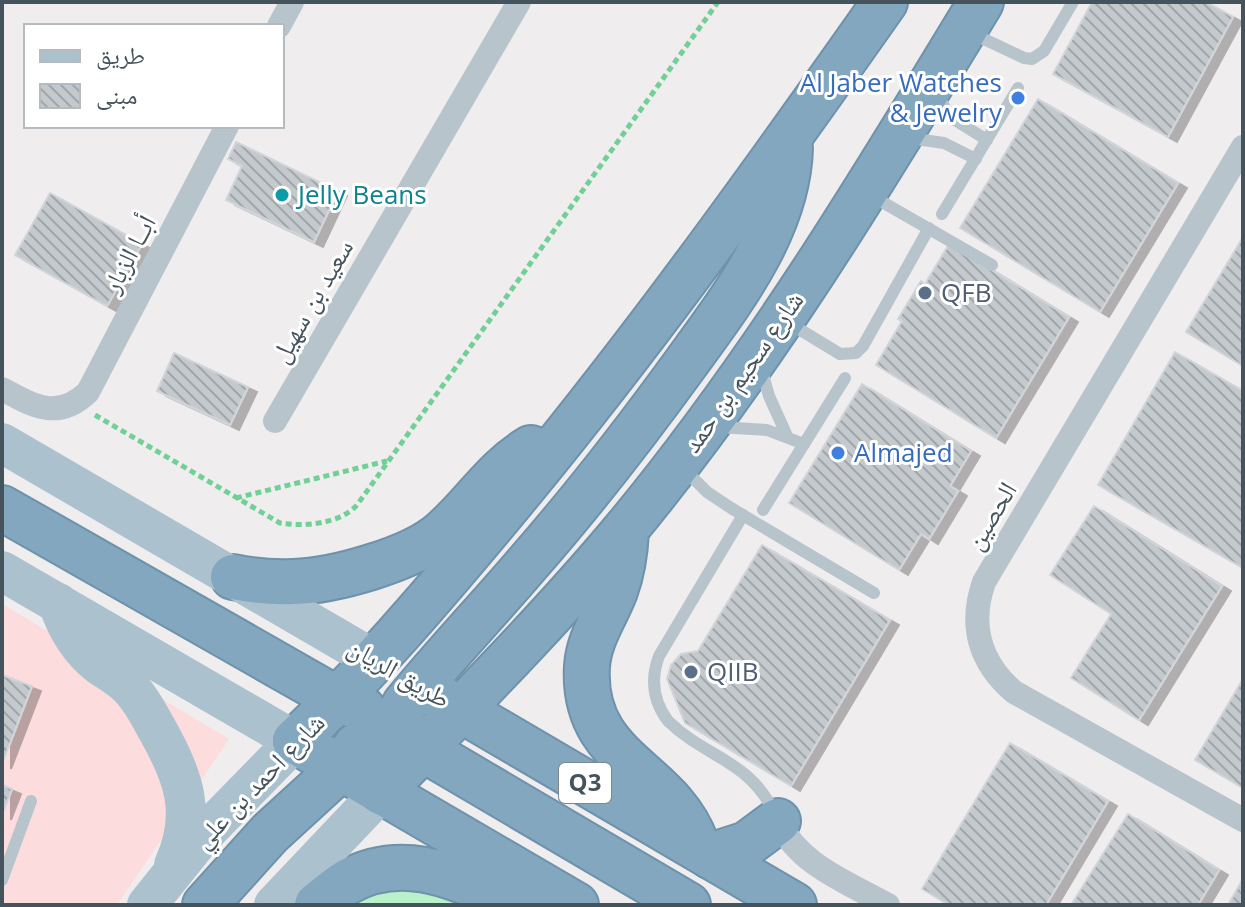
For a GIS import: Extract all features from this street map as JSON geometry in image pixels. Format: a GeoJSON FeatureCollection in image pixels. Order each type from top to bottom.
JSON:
{"type":"FeatureCollection","features":[{"type":"Feature","properties":{"kind":"highway"},"geometry":{"type":"LineString","coordinates":[[373,659],[467,555],[662,312],[885,2]]}},
{"type":"Feature","properties":{"kind":"highway","name":"شارع سحيم بن حمد"},"geometry":{"type":"LineString","coordinates":[[461,709],[557,609],[705,429],[783,320],[973,16]]}},
{"type":"Feature","properties":{"kind":"highway"},"geometry":{"type":"LineString","coordinates":[[205,905],[270,833],[341,768],[576,507],[635,433],[739,288],[772,222],[785,180],[790,137]]}},
{"type":"Feature","properties":{"kind":"highway"},"geometry":{"type":"LineString","coordinates":[[233,577],[297,582],[329,577],[407,554],[445,530],[483,487],[512,461],[545,440],[569,430]]}},
{"type":"Feature","properties":{"kind":"highway"},"geometry":{"type":"LineString","coordinates":[[2,508],[386,718],[688,905]]}},
{"type":"Feature","properties":{"kind":"highway"},"geometry":{"type":"LineString","coordinates":[[626,528],[621,574],[596,628],[589,653],[587,680],[591,708],[599,726],[621,758],[679,809],[704,852],[747,844],[778,821]]}},
{"type":"Feature","properties":{"kind":"highway","name":"شارع احمد بن علي"},"geometry":{"type":"LineString","coordinates":[[373,659],[386,718],[381,792]]}},
{"type":"Feature","properties":{"kind":"highway"},"geometry":{"type":"LineString","coordinates":[[386,718],[461,709]]}},
{"type":"Feature","properties":{"kind":"highway","name":"طريق الريان"},"geometry":{"type":"LineString","coordinates":[[461,709],[794,905]]}},
{"type":"Feature","properties":{"kind":"highway","name":"شارع احمد بن علي"},"geometry":{"type":"LineString","coordinates":[[295,741],[386,718]]}},
{"type":"Feature","properties":{"kind":"highway"},"geometry":{"type":"LineString","coordinates":[[295,741],[576,905]]}},
{"type":"Feature","properties":{"kind":"highway"},"geometry":{"type":"LineString","coordinates":[[317,905],[360,876],[407,866],[438,871],[521,905]]}},
{"type":"Feature","properties":{"kind":"main road","name":"طريق الريان"},"geometry":{"type":"LineString","coordinates":[[2,443],[373,659]]}},
{"type":"Feature","properties":{"kind":"main road"},"geometry":{"type":"LineString","coordinates":[[2,571],[295,741]]}},
{"type":"Feature","properties":{"kind":"main road"},"geometry":{"type":"LineString","coordinates":[[58,603],[63,620],[83,650],[133,690],[176,763],[185,796],[185,830],[181,847],[157,892]]}},
{"type":"Feature","properties":{"kind":"main road","name":"شارع احمد بن علي"},"geometry":{"type":"LineString","coordinates":[[157,892],[203,835],[295,741]]}},
{"type":"Feature","properties":{"kind":"main road","name":"شارع احمد بن علي"},"geometry":{"type":"LineString","coordinates":[[274,905],[381,792]]}},
{"type":"Feature","properties":{"kind":"street"},"geometry":{"type":"LineString","coordinates":[[280,24],[292,2]]}},
{"type":"Feature","properties":{"kind":"street","name":"سعيد بن سهيل"},"geometry":{"type":"LineString","coordinates":[[275,421],[519,2]]}},
{"type":"Feature","properties":{"kind":"street","name":"أبــا الزبار"},"geometry":{"type":"LineString","coordinates":[[74,403],[93,384],[226,128]]}},
{"type":"Feature","properties":{"kind":"street","name":"الحصين"},"geometry":{"type":"LineString","coordinates":[[1243,147],[984,582],[976,616],[982,651],[990,667],[1014,692],[1243,820]]}},
{"type":"Feature","properties":{"kind":"street"},"geometry":{"type":"LineString","coordinates":[[2,389],[26,403],[45,409],[74,403]]}},
{"type":"Feature","properties":{"kind":"street"},"geometry":{"type":"LineString","coordinates":[[778,821],[792,845],[812,863],[888,905]]}},
{"type":"Feature","properties":{"kind":"lane"},"geometry":{"type":"LineString","coordinates":[[973,16],[1024,58],[1032,59],[1044,51],[1073,2]]}},
{"type":"Feature","properties":{"kind":"lane"},"geometry":{"type":"LineString","coordinates":[[934,79],[939,100],[950,117],[987,140]]}},
{"type":"Feature","properties":{"kind":"lane"},"geometry":{"type":"LineString","coordinates":[[942,214],[1018,88]]}},
{"type":"Feature","properties":{"kind":"lane"},"geometry":{"type":"LineString","coordinates":[[897,139],[935,140],[976,159]]}},
{"type":"Feature","properties":{"kind":"lane"},"geometry":{"type":"LineString","coordinates":[[865,191],[992,265]]}},
{"type":"Feature","properties":{"kind":"lane"},"geometry":{"type":"LineString","coordinates":[[783,320],[840,354],[856,353],[863,346],[929,228]]}},
{"type":"Feature","properties":{"kind":"lane"},"geometry":{"type":"LineString","coordinates":[[758,355],[769,396],[787,436]]}},
{"type":"Feature","properties":{"kind":"lane"},"geometry":{"type":"LineString","coordinates":[[763,510],[845,378]]}},
{"type":"Feature","properties":{"kind":"lane"},"geometry":{"type":"LineString","coordinates":[[705,429],[746,427],[787,436],[804,444]]}},
{"type":"Feature","properties":{"kind":"lane"},"geometry":{"type":"LineString","coordinates":[[678,462],[707,492],[874,593]]}},
{"type":"Feature","properties":{"kind":"lane"},"geometry":{"type":"LineString","coordinates":[[743,515],[659,656],[654,690],[661,712],[668,721],[746,775],[765,796],[778,821]]}},
{"type":"Feature","properties":{"kind":"lane"},"geometry":{"type":"LineString","coordinates":[[2,880],[7,848],[31,801]]}},
{"type":"Feature","properties":{"kind":"path"},"geometry":{"type":"LineString","coordinates":[[74,403],[280,523],[298,525],[336,518],[353,510],[718,2]]}},
{"type":"Feature","properties":{"kind":"path"},"geometry":{"type":"LineString","coordinates":[[236,498],[388,461]]}},
{"type":"Feature","properties":{"kind":"shaded area"},"geometry":{"type":"Polygon","coordinates":[[[2,604],[229,739],[117,905],[2,905],[2,604]]]}},
{"type":"Feature","properties":{"kind":"green space"},"geometry":{"type":"Polygon","coordinates":[[[407,889],[427,891],[472,905],[346,905],[366,896],[407,889]]]}},
{"type":"Feature","properties":{"kind":"building"},"geometry":{"type":"Polygon","coordinates":[[[1092,2],[1206,2],[1233,17],[1168,137],[1053,74],[1092,2]]]}},
{"type":"Feature","properties":{"kind":"building"},"geometry":{"type":"Polygon","coordinates":[[[1038,99],[1178,183],[1100,312],[960,228],[1038,99]]]}},
{"type":"Feature","properties":{"kind":"building","name":"Jelly Beans"},"geometry":{"type":"Polygon","coordinates":[[[236,142],[338,191],[314,242],[226,200],[242,166],[228,159],[236,142]]]}},
{"type":"Feature","properties":{"kind":"building"},"geometry":{"type":"Polygon","coordinates":[[[50,193],[142,244],[107,306],[15,255],[50,193]]]}},
{"type":"Feature","properties":{"kind":"building"},"geometry":{"type":"Polygon","coordinates":[[[1243,237],[1243,366],[1186,332],[1243,237]]]}},
{"type":"Feature","properties":{"kind":"building"},"geometry":{"type":"Polygon","coordinates":[[[949,244],[1069,317],[996,438],[876,365],[902,321],[898,319],[921,281],[925,284],[949,244]]]}},
{"type":"Feature","properties":{"kind":"building"},"geometry":{"type":"Polygon","coordinates":[[[1175,352],[1243,391],[1243,568],[1098,485],[1175,352]]]}},
{"type":"Feature","properties":{"kind":"building"},"geometry":{"type":"Polygon","coordinates":[[[174,353],[248,387],[230,425],[157,391],[174,353]]]}},
{"type":"Feature","properties":{"kind":"building"},"geometry":{"type":"Polygon","coordinates":[[[862,384],[971,451],[950,486],[958,491],[929,539],[921,534],[899,570],[789,503],[862,384]]]}},
{"type":"Feature","properties":{"kind":"building"},"geometry":{"type":"Polygon","coordinates":[[[1094,506],[1222,586],[1139,720],[1071,678],[1111,614],[1050,575],[1094,506]]]}},
{"type":"Feature","properties":{"kind":"building"},"geometry":{"type":"Polygon","coordinates":[[[762,545],[890,620],[791,786],[685,723],[667,679],[671,665],[681,654],[698,651],[762,545]]]}},
{"type":"Feature","properties":{"kind":"building"},"geometry":{"type":"Polygon","coordinates":[[[2,675],[32,686],[2,764],[2,675]]]}},
{"type":"Feature","properties":{"kind":"building"},"geometry":{"type":"Polygon","coordinates":[[[1243,679],[1243,788],[1195,760],[1243,679]]]}},
{"type":"Feature","properties":{"kind":"building"},"geometry":{"type":"Polygon","coordinates":[[[1010,743],[1108,801],[1046,905],[949,905],[922,889],[1010,743]]]}},
{"type":"Feature","properties":{"kind":"building"},"geometry":{"type":"Polygon","coordinates":[[[2,785],[12,789],[2,815],[2,785]]]}},
{"type":"Feature","properties":{"kind":"building"},"geometry":{"type":"Polygon","coordinates":[[[1128,814],[1219,870],[1198,905],[1071,905],[1128,814]]]}},
{"type":"Feature","properties":{"kind":"building"},"geometry":{"type":"Polygon","coordinates":[[[1241,882],[1243,905],[1228,905],[1241,882]]]}},
{"type":"Feature","properties":{"kind":"place","name":"Al Jaber Watches & Jewelry"},"geometry":{"type":"Point","coordinates":[1018,98]}},
{"type":"Feature","properties":{"kind":"place","name":"Jelly Beans"},"geometry":{"type":"Point","coordinates":[282,195]}},
{"type":"Feature","properties":{"kind":"place","name":"QFB"},"geometry":{"type":"Point","coordinates":[925,293]}},
{"type":"Feature","properties":{"kind":"place","name":"Almajed"},"geometry":{"type":"Point","coordinates":[838,453]}},
{"type":"Feature","properties":{"kind":"place","name":"QIIB"},"geometry":{"type":"Point","coordinates":[691,672]}}]}
